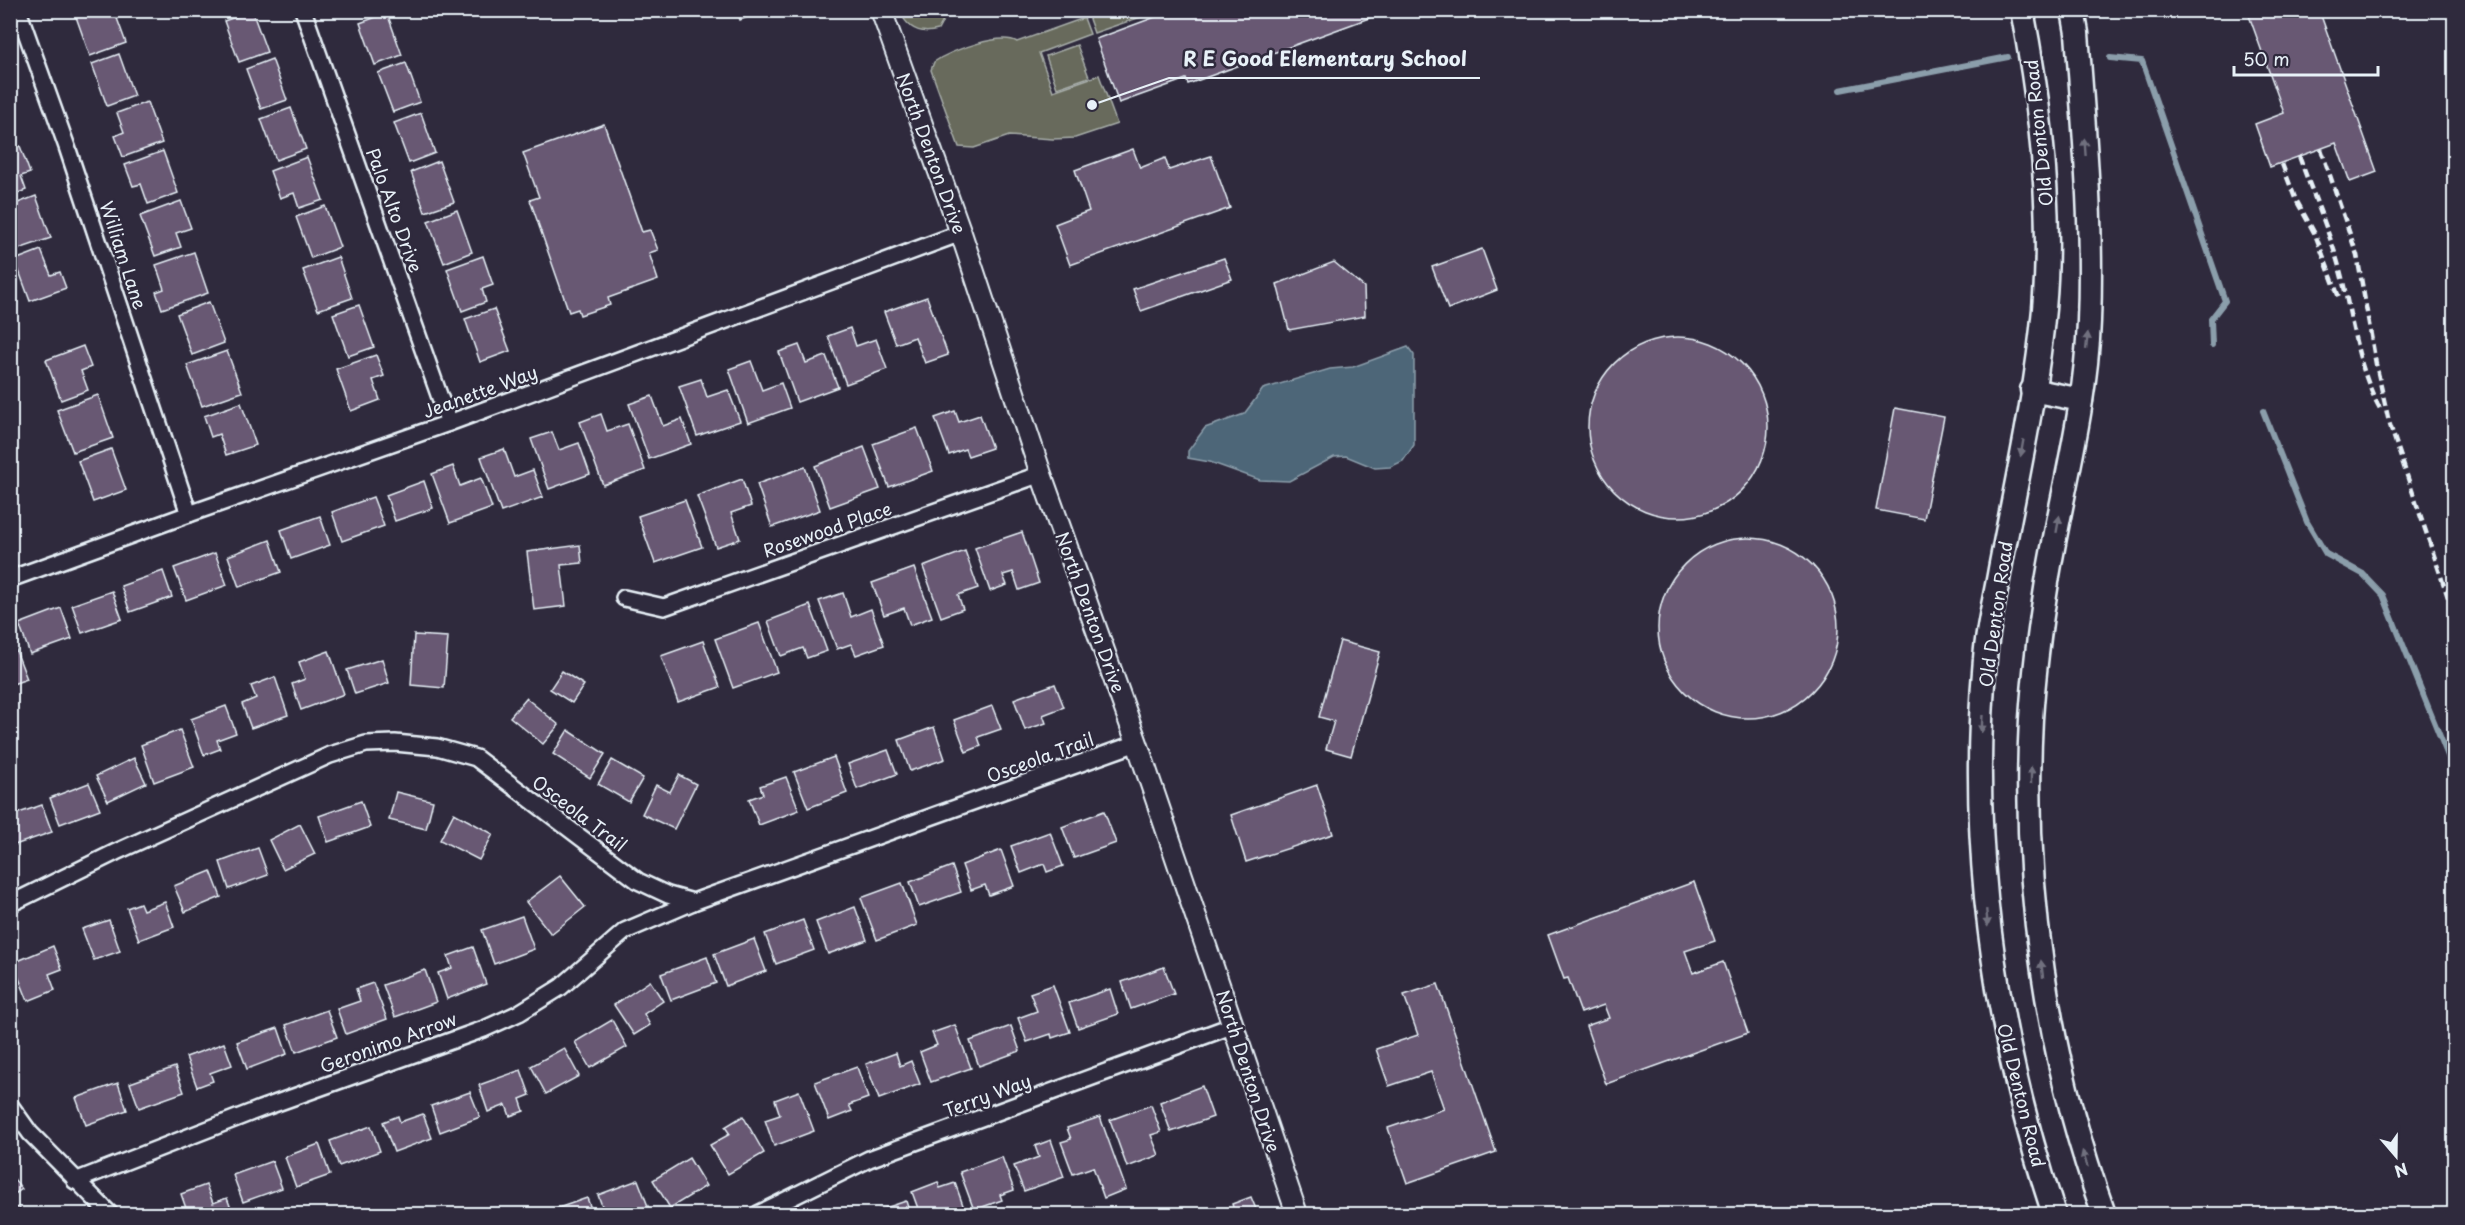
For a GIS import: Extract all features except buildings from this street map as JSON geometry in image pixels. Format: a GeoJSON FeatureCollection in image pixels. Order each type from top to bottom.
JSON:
{"type":"FeatureCollection","features":[{"type":"Feature","properties":{"kind":"main road","name":"Old Denton Road"},"geometry":{"type":"LineString","coordinates":[[2022,10],[2032,64],[2047,221],[2044,308],[2032,390],[1985,657],[1978,795],[1987,923],[2003,1025],[2021,1105],[2054,1215]]}},
{"type":"Feature","properties":{"kind":"main road"},"geometry":{"type":"LineString","coordinates":[[2073,10],[2077,33],[2089,193],[2089,322],[2081,400],[2047,582],[2032,707],[2033,898],[2058,1057],[2083,1153],[2104,1215]]}},
{"type":"Feature","properties":{"kind":"main road"},"geometry":{"type":"LineString","coordinates":[[2032,390],[2081,400]]}},
{"type":"Feature","properties":{"kind":"street","name":"William Lane"},"geometry":{"type":"LineString","coordinates":[[18,10],[67,147],[189,513]]}},
{"type":"Feature","properties":{"kind":"street","name":"Palo Alto Drive"},"geometry":{"type":"LineString","coordinates":[[303,10],[449,423]]}},
{"type":"Feature","properties":{"kind":"street","name":"North Denton Drive"},"geometry":{"type":"LineString","coordinates":[[882,10],[961,233],[1041,474],[1137,743],[1297,1215]]}},
{"type":"Feature","properties":{"kind":"street","name":"Jeanette Way"},"geometry":{"type":"LineString","coordinates":[[10,579],[189,513],[449,423],[961,233]]}},
{"type":"Feature","properties":{"kind":"street","name":"Rosewood Place"},"geometry":{"type":"LineString","coordinates":[[624,598],[664,607],[1041,474]]}},
{"type":"Feature","properties":{"kind":"street","name":"Osceola Trail"},"geometry":{"type":"LineString","coordinates":[[10,904],[116,852],[330,755],[366,744],[395,743],[437,747],[476,758],[638,881],[668,895],[693,902],[1137,743]]}},
{"type":"Feature","properties":{"kind":"street","name":"Geronimo Arrow"},"geometry":{"type":"LineString","coordinates":[[75,1181],[260,1109],[484,1029],[519,1013],[561,987],[625,931],[693,902]]}},
{"type":"Feature","properties":{"kind":"street","name":"Terry Way"},"geometry":{"type":"LineString","coordinates":[[758,1215],[869,1159],[1234,1025]]}},
{"type":"Feature","properties":{"kind":"street"},"geometry":{"type":"LineString","coordinates":[[10,1105],[30,1133],[110,1215]]}},
{"type":"Feature","properties":{"kind":"green space"},"geometry":{"type":"Polygon","coordinates":[[[900,11],[941,11],[944,19],[938,30],[925,32],[910,26],[900,11]]]}},
{"type":"Feature","properties":{"kind":"green space"},"geometry":{"type":"Polygon","coordinates":[[[1105,11],[1158,11],[1094,33],[1088,16],[1105,11]]]}},
{"type":"Feature","properties":{"kind":"green space"},"geometry":{"type":"Polygon","coordinates":[[[1084,18],[1090,34],[1039,53],[1053,91],[1099,75],[1117,124],[1075,138],[1009,136],[974,148],[959,147],[931,70],[934,62],[975,44],[1000,39],[1017,42],[1084,18]]]}},
{"type":"Feature","properties":{"kind":"green space"},"geometry":{"type":"Polygon","coordinates":[[[1077,45],[1089,77],[1057,88],[1046,56],[1077,45]]]}},
{"type":"Feature","properties":{"kind":"water"},"geometry":{"type":"Polygon","coordinates":[[[1408,347],[1414,355],[1414,445],[1403,461],[1390,467],[1375,468],[1346,456],[1334,457],[1289,481],[1260,480],[1210,462],[1188,458],[1188,451],[1205,428],[1244,414],[1263,389],[1330,369],[1353,367],[1408,347]]]}},
{"type":"Feature","properties":{"kind":"waterway"},"geometry":{"type":"LineString","coordinates":[[1840,90],[2008,57]]}},
{"type":"Feature","properties":{"kind":"waterway"},"geometry":{"type":"LineString","coordinates":[[2110,58],[2142,61],[2225,301],[2211,319],[2212,345]]}},
{"type":"Feature","properties":{"kind":"waterway"},"geometry":{"type":"LineString","coordinates":[[2263,411],[2307,522],[2326,554],[2363,574],[2383,595],[2454,771]]}},
{"type":"Feature","properties":{"kind":"railway"},"geometry":{"type":"LineString","coordinates":[[2321,149],[2357,255],[2376,364],[2389,422],[2454,615]]}},
{"type":"Feature","properties":{"kind":"railway"},"geometry":{"type":"LineString","coordinates":[[2299,156],[2339,266],[2362,365],[2382,412]]}},
{"type":"Feature","properties":{"kind":"railway"},"geometry":{"type":"LineString","coordinates":[[2282,164],[2295,198],[2315,234],[2340,300]]}},
{"type":"Feature","properties":{"kind":"place","name":"R E Good Elementary School"},"geometry":{"type":"Point","coordinates":[1092,105]}}]}
